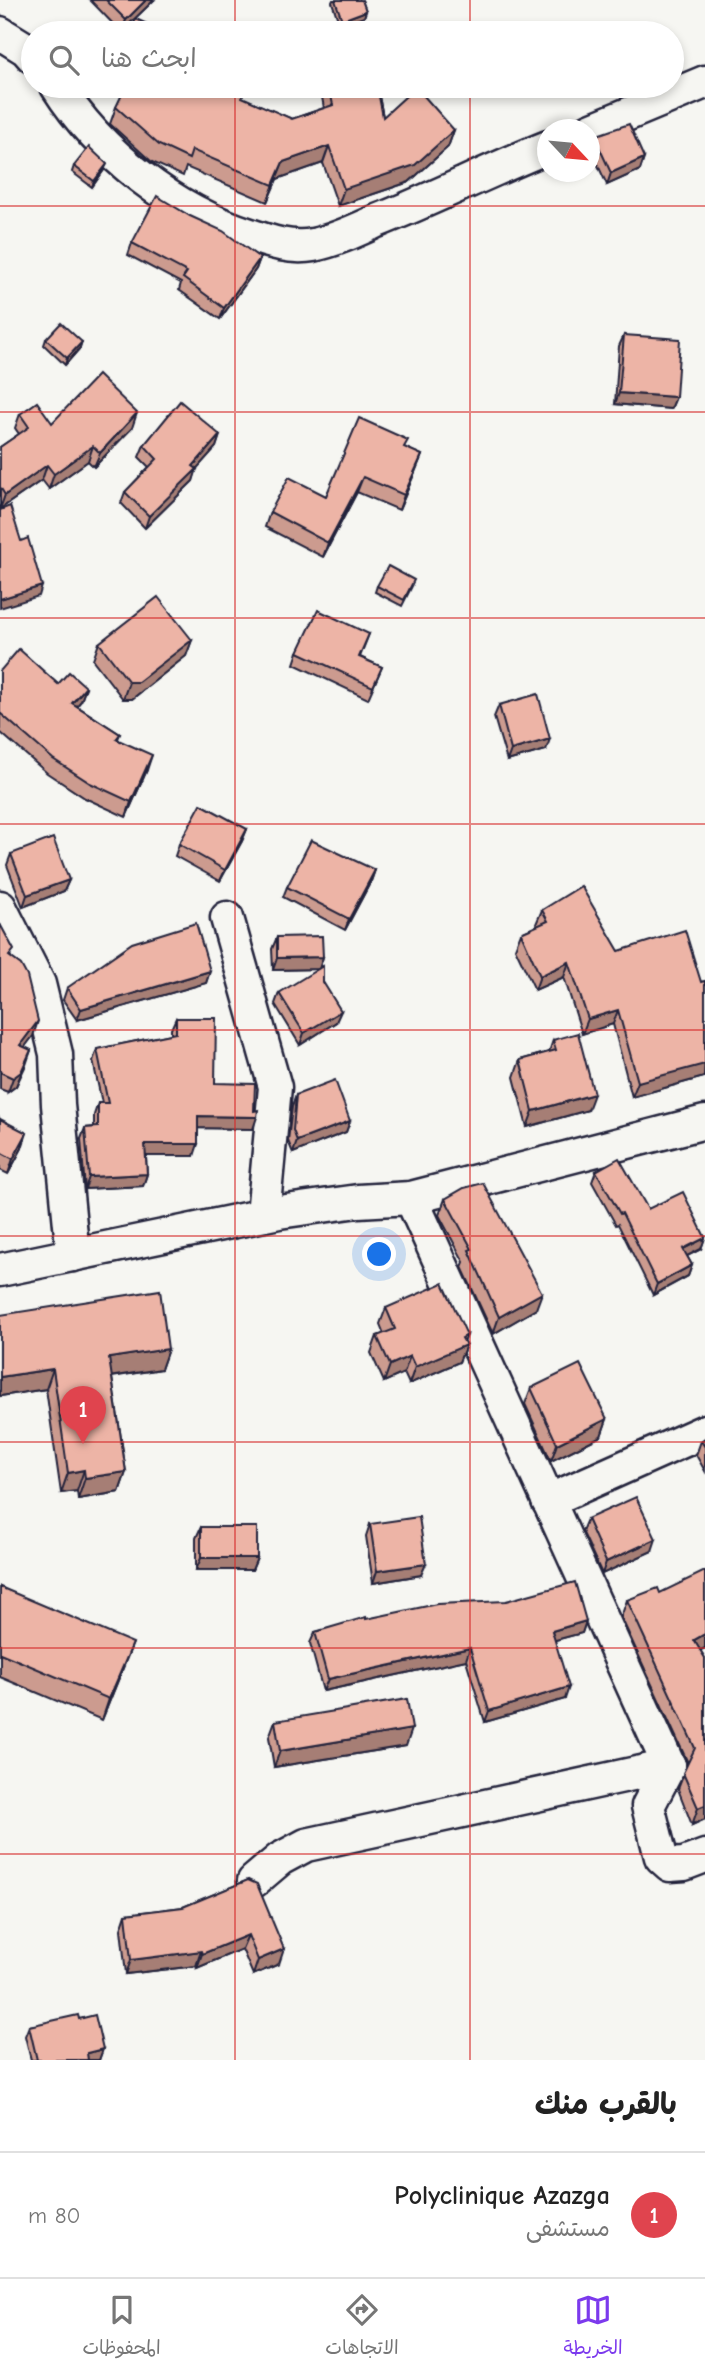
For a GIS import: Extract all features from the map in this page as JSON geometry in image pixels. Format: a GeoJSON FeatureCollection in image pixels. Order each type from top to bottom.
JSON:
{"type":"FeatureCollection","features":[{"type":"Feature","properties":{"kind":"street"},"geometry":{"type":"LineString","coordinates":[[0,33],[21,46]]}},
{"type":"Feature","properties":{"kind":"street"},"geometry":{"type":"LineString","coordinates":[[684,91],[705,82]]}},
{"type":"Feature","properties":{"kind":"street"},"geometry":{"type":"LineString","coordinates":[[65,98],[74,113],[105,146],[180,205],[237,231],[279,245],[312,245],[355,230],[537,152]]}},
{"type":"Feature","properties":{"kind":"street"},"geometry":{"type":"LineString","coordinates":[[600,126],[667,98]]}},
{"type":"Feature","properties":{"kind":"street"},"geometry":{"type":"LineString","coordinates":[[0,907],[39,984],[56,1054],[58,1105],[73,1255]]}},
{"type":"Feature","properties":{"kind":"street"},"geometry":{"type":"LineString","coordinates":[[227,918],[275,1087],[263,1215]]}},
{"type":"Feature","properties":{"kind":"street"},"geometry":{"type":"LineString","coordinates":[[0,1270],[263,1215],[358,1201],[411,1198],[705,1122]]}},
{"type":"Feature","properties":{"kind":"street"},"geometry":{"type":"LineString","coordinates":[[411,1198],[669,1766]]}},
{"type":"Feature","properties":{"kind":"street"},"geometry":{"type":"LineString","coordinates":[[548,1501],[705,1432]]}},
{"type":"Feature","properties":{"kind":"street"},"geometry":{"type":"LineString","coordinates":[[669,1766],[648,1806],[661,1857],[670,1865],[684,1864],[705,1856]]}},
{"type":"Feature","properties":{"kind":"street"},"geometry":{"type":"LineString","coordinates":[[254,1881],[280,1859],[306,1845],[669,1766]]}},
{"type":"Feature","properties":{"kind":"building"},"geometry":{"type":"Polygon","coordinates":[[[106,0],[146,0],[126,20],[106,0]]]}},
{"type":"Feature","properties":{"kind":"building"},"geometry":{"type":"Polygon","coordinates":[[[335,0],[362,0],[366,11],[342,20],[335,0]]]}},
{"type":"Feature","properties":{"kind":"building"},"geometry":{"type":"Polygon","coordinates":[[[120,98],[244,98],[292,119],[333,105],[332,98],[379,98],[383,117],[404,98],[426,98],[454,130],[415,165],[344,189],[329,146],[283,162],[273,185],[192,150],[189,159],[159,145],[116,107],[120,98]]]}},
{"type":"Feature","properties":{"kind":"building"},"geometry":{"type":"Polygon","coordinates":[[[629,124],[644,158],[611,173],[600,149],[600,134],[629,124]]]}},
{"type":"Feature","properties":{"kind":"building"},"geometry":{"type":"Polygon","coordinates":[[[89,147],[107,164],[94,181],[74,166],[89,147]]]}},
{"type":"Feature","properties":{"kind":"building"},"geometry":{"type":"Polygon","coordinates":[[[157,196],[190,216],[223,231],[260,258],[224,308],[183,278],[187,272],[132,243],[157,196]]]}},
{"type":"Feature","properties":{"kind":"building"},"geometry":{"type":"Polygon","coordinates":[[[61,323],[82,342],[67,358],[46,339],[61,323]]]}},
{"type":"Feature","properties":{"kind":"building"},"geometry":{"type":"Polygon","coordinates":[[[624,335],[680,339],[676,397],[619,393],[624,335]]]}},
{"type":"Feature","properties":{"kind":"building"},"geometry":{"type":"Polygon","coordinates":[[[98,375],[137,413],[100,453],[93,446],[54,474],[47,465],[5,495],[0,487],[0,447],[29,427],[20,414],[37,402],[52,423],[98,375]]]}},
{"type":"Feature","properties":{"kind":"building"},"geometry":{"type":"Polygon","coordinates":[[[180,401],[220,435],[193,466],[197,469],[149,516],[125,492],[157,459],[144,445],[180,401]]]}},
{"type":"Feature","properties":{"kind":"building"},"geometry":{"type":"Polygon","coordinates":[[[359,418],[408,440],[404,447],[422,455],[404,495],[363,477],[328,543],[270,512],[289,477],[326,496],[359,418]]]}},
{"type":"Feature","properties":{"kind":"building"},"geometry":{"type":"Polygon","coordinates":[[[10,506],[21,541],[28,538],[42,586],[0,599],[0,510],[10,506]]]}},
{"type":"Feature","properties":{"kind":"building"},"geometry":{"type":"Polygon","coordinates":[[[388,566],[414,580],[404,600],[377,586],[388,566]]]}},
{"type":"Feature","properties":{"kind":"building"},"geometry":{"type":"Polygon","coordinates":[[[158,597],[192,640],[138,682],[129,682],[99,643],[158,597]]]}},
{"type":"Feature","properties":{"kind":"building"},"geometry":{"type":"Polygon","coordinates":[[[318,610],[369,634],[359,657],[382,667],[373,687],[298,652],[318,610]]]}},
{"type":"Feature","properties":{"kind":"building"},"geometry":{"type":"Polygon","coordinates":[[[19,649],[58,684],[69,672],[86,687],[72,703],[120,734],[116,739],[152,755],[131,802],[90,783],[53,759],[0,713],[0,671],[19,649]]]}},
{"type":"Feature","properties":{"kind":"building"},"geometry":{"type":"Polygon","coordinates":[[[538,694],[550,739],[511,750],[499,705],[538,694]]]}},
{"type":"Feature","properties":{"kind":"building"},"geometry":{"type":"Polygon","coordinates":[[[201,804],[247,829],[225,870],[179,844],[201,804]]]}},
{"type":"Feature","properties":{"kind":"building"},"geometry":{"type":"Polygon","coordinates":[[[53,838],[69,880],[27,895],[11,854],[53,838]]]}},
{"type":"Feature","properties":{"kind":"building"},"geometry":{"type":"Polygon","coordinates":[[[311,840],[375,870],[349,919],[287,887],[311,840]]]}},
{"type":"Feature","properties":{"kind":"building"},"geometry":{"type":"Polygon","coordinates":[[[581,886],[619,951],[685,930],[701,982],[705,981],[705,1064],[638,1082],[618,1010],[588,1019],[569,962],[540,976],[521,933],[548,921],[542,910],[581,886]]]}},
{"type":"Feature","properties":{"kind":"building"},"geometry":{"type":"Polygon","coordinates":[[[196,923],[210,971],[81,1009],[67,988],[132,943],[196,923]]]}},
{"type":"Feature","properties":{"kind":"building"},"geometry":{"type":"Polygon","coordinates":[[[0,924],[14,950],[9,956],[21,965],[27,976],[38,1021],[20,1045],[31,1050],[21,1072],[13,1078],[0,1072],[0,924]]]}},
{"type":"Feature","properties":{"kind":"building"},"geometry":{"type":"Polygon","coordinates":[[[322,936],[323,957],[277,958],[277,937],[322,936]]]}},
{"type":"Feature","properties":{"kind":"building"},"geometry":{"type":"Polygon","coordinates":[[[323,966],[323,982],[341,1011],[304,1033],[279,993],[323,966]]]}},
{"type":"Feature","properties":{"kind":"building"},"geometry":{"type":"Polygon","coordinates":[[[176,1018],[216,1018],[215,1083],[255,1084],[254,1111],[258,1110],[257,1117],[198,1116],[198,1144],[145,1144],[147,1174],[89,1177],[85,1128],[98,1127],[98,1103],[108,1103],[97,1049],[176,1033],[176,1018]]]}},
{"type":"Feature","properties":{"kind":"building"},"geometry":{"type":"Polygon","coordinates":[[[578,1033],[594,1094],[533,1111],[520,1060],[556,1050],[553,1040],[578,1033]]]}},
{"type":"Feature","properties":{"kind":"building"},"geometry":{"type":"Polygon","coordinates":[[[335,1080],[350,1121],[297,1141],[293,1130],[296,1095],[335,1080]]]}},
{"type":"Feature","properties":{"kind":"building"},"geometry":{"type":"Polygon","coordinates":[[[0,1119],[27,1133],[13,1159],[0,1152],[0,1119]]]}},
{"type":"Feature","properties":{"kind":"building"},"geometry":{"type":"Polygon","coordinates":[[[619,1158],[648,1209],[683,1192],[705,1237],[683,1249],[692,1265],[657,1284],[622,1213],[620,1214],[596,1171],[619,1158]]]}},
{"type":"Feature","properties":{"kind":"building"},"geometry":{"type":"Polygon","coordinates":[[[483,1183],[542,1293],[499,1317],[469,1250],[472,1249],[445,1199],[464,1188],[483,1183]]]}},
{"type":"Feature","properties":{"kind":"building"},"geometry":{"type":"Polygon","coordinates":[[[443,1283],[467,1335],[462,1338],[466,1345],[415,1367],[410,1356],[390,1365],[377,1336],[395,1329],[386,1308],[443,1283]]]}},
{"type":"Feature","properties":{"kind":"building"},"geometry":{"type":"Polygon","coordinates":[[[160,1290],[168,1349],[109,1358],[126,1472],[85,1478],[84,1470],[68,1473],[53,1369],[0,1377],[0,1315],[160,1290]]]}},
{"type":"Feature","properties":{"kind":"building"},"geometry":{"type":"Polygon","coordinates":[[[580,1364],[607,1419],[557,1444],[531,1388],[580,1364]]]}},
{"type":"Feature","properties":{"kind":"building"},"geometry":{"type":"Polygon","coordinates":[[[636,1497],[656,1539],[606,1562],[587,1519],[636,1497]]]}},
{"type":"Feature","properties":{"kind":"building"},"geometry":{"type":"Polygon","coordinates":[[[419,1517],[426,1564],[377,1571],[370,1524],[419,1517]]]}},
{"type":"Feature","properties":{"kind":"building"},"geometry":{"type":"Polygon","coordinates":[[[201,1527],[257,1527],[257,1558],[201,1558],[201,1527]]]}},
{"type":"Feature","properties":{"kind":"building"},"geometry":{"type":"Polygon","coordinates":[[[705,1571],[705,1634],[694,1640],[705,1658],[705,1805],[698,1808],[683,1773],[695,1748],[627,1600],[658,1588],[660,1593],[705,1571]]]}},
{"type":"Feature","properties":{"kind":"building"},"geometry":{"type":"Polygon","coordinates":[[[575,1582],[586,1621],[552,1631],[569,1687],[489,1711],[470,1648],[328,1679],[315,1632],[366,1617],[437,1604],[506,1601],[575,1582]]]}},
{"type":"Feature","properties":{"kind":"building"},"geometry":{"type":"Polygon","coordinates":[[[0,1587],[133,1643],[109,1699],[0,1653],[0,1587]]]}},
{"type":"Feature","properties":{"kind":"building"},"geometry":{"type":"Polygon","coordinates":[[[407,1699],[412,1729],[280,1751],[275,1721],[407,1699]]]}},
{"type":"Feature","properties":{"kind":"building"},"geometry":{"type":"Polygon","coordinates":[[[248,1880],[257,1884],[284,1949],[258,1960],[248,1935],[202,1954],[201,1951],[131,1960],[126,1914],[183,1907],[248,1880]]]}},
{"type":"Feature","properties":{"kind":"building"},"geometry":{"type":"Polygon","coordinates":[[[78,2015],[79,2019],[95,2015],[103,2049],[87,2053],[88,2060],[37,2060],[29,2026],[78,2015]]]}},
{"type":"Feature","properties":{"kind":"place","name":"Polyclinique Azazga"},"geometry":{"type":"Point","coordinates":[83,1444]}}]}
